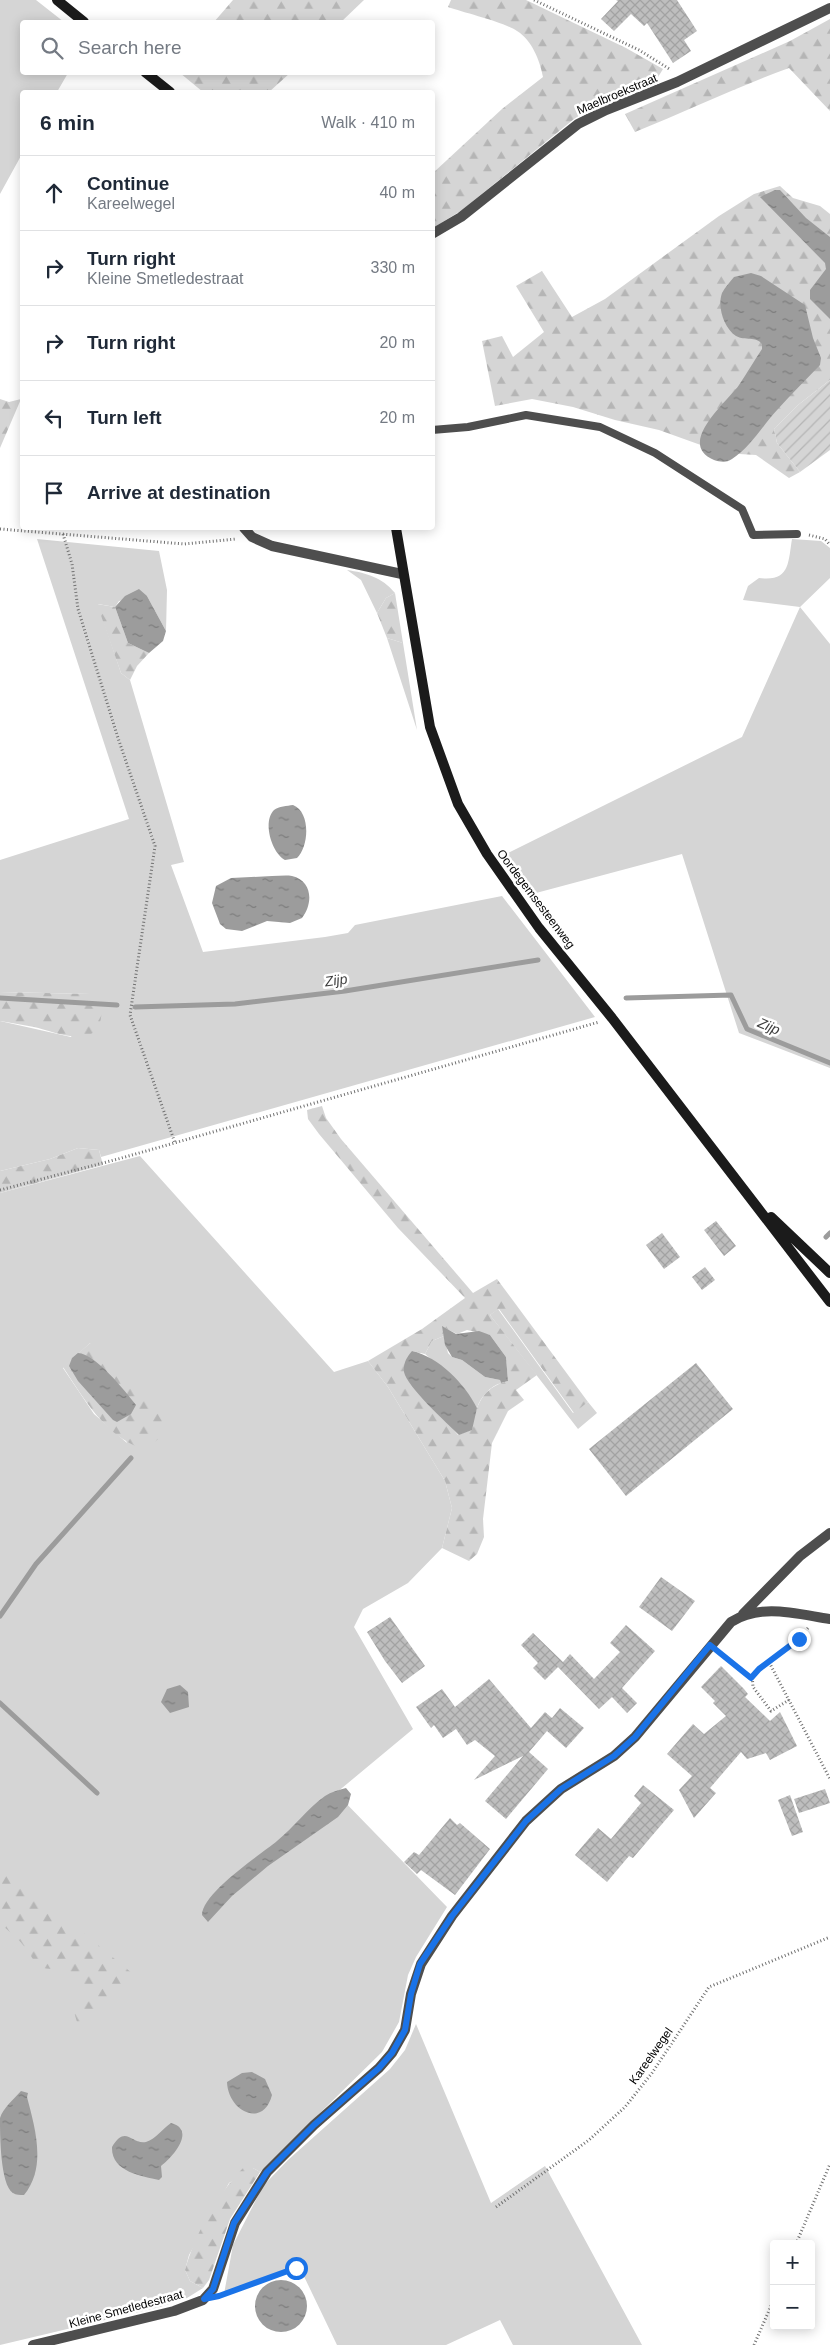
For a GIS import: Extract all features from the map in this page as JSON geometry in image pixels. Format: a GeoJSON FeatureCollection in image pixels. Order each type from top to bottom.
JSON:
{"type":"FeatureCollection","features":[{"type":"Feature","properties":{"kind":"street"},"geometry":{"type":"LineString","coordinates":[[57,0],[82,20]]}},
{"type":"Feature","properties":{"kind":"street","name":"Maelbroekstraat"},"geometry":{"type":"LineString","coordinates":[[435,232],[461,217],[578,124],[606,110],[684,79],[830,8]]}},
{"type":"Feature","properties":{"kind":"street"},"geometry":{"type":"LineString","coordinates":[[150,75],[168,90]]}},
{"type":"Feature","properties":{"kind":"street"},"geometry":{"type":"LineString","coordinates":[[246,530],[252,537],[272,546],[402,574]]}},
{"type":"Feature","properties":{"kind":"street","name":"Oordegemsesteenweg"},"geometry":{"type":"LineString","coordinates":[[396,530],[402,574],[430,727],[458,804],[487,854],[534,920],[612,1018],[830,1302]]}},
{"type":"Feature","properties":{"kind":"street","name":"Oordegemsesteenweg"},"geometry":{"type":"LineString","coordinates":[[746,1192],[830,1273]]}},
{"type":"Feature","properties":{"kind":"street"},"geometry":{"type":"LineString","coordinates":[[204,2299],[213,2289],[234,2223],[267,2172],[314,2125],[379,2068],[392,2053],[405,2030],[411,1994],[420,1964],[452,1916],[526,1821],[561,1789],[614,1756],[635,1737],[731,1622],[742,1614],[800,1556],[830,1533]]}},
{"type":"Feature","properties":{"kind":"street"},"geometry":{"type":"LineString","coordinates":[[742,1614],[775,1611],[830,1620]]}},
{"type":"Feature","properties":{"kind":"street","name":"Kleine Smetledestraat"},"geometry":{"type":"LineString","coordinates":[[33,2345],[174,2311],[204,2299]]}},
{"type":"Feature","properties":{"kind":"lane"},"geometry":{"type":"LineString","coordinates":[[435,430],[468,427],[526,415],[600,428],[655,453],[742,509],[753,535],[797,534]]}},
{"type":"Feature","properties":{"kind":"path"},"geometry":{"type":"LineString","coordinates":[[534,0],[638,50],[684,79]]}},
{"type":"Feature","properties":{"kind":"path"},"geometry":{"type":"LineString","coordinates":[[0,529],[184,544],[222,542],[252,537]]}},
{"type":"Feature","properties":{"kind":"path"},"geometry":{"type":"LineString","coordinates":[[63,534],[72,564],[78,609],[118,738],[155,846],[130,1014],[175,1143]]}},
{"type":"Feature","properties":{"kind":"path"},"geometry":{"type":"LineString","coordinates":[[797,534],[825,539],[830,545]]}},
{"type":"Feature","properties":{"kind":"path"},"geometry":{"type":"LineString","coordinates":[[0,1190],[175,1143],[612,1018]]}},
{"type":"Feature","properties":{"kind":"path"},"geometry":{"type":"LineString","coordinates":[[751,1678],[752,1674],[799,1639],[814,1617]]}},
{"type":"Feature","properties":{"kind":"path"},"geometry":{"type":"LineString","coordinates":[[710,1645],[751,1678],[753,1687],[771,1711],[789,1700]]}},
{"type":"Feature","properties":{"kind":"path"},"geometry":{"type":"LineString","coordinates":[[769,1662],[830,1779]]}},
{"type":"Feature","properties":{"kind":"path","name":"Kareelwegel"},"geometry":{"type":"LineString","coordinates":[[496,2206],[589,2140],[625,2106],[652,2073],[709,1987],[830,1937]]}},
{"type":"Feature","properties":{"kind":"path"},"geometry":{"type":"LineString","coordinates":[[798,2240],[830,2164]]}},
{"type":"Feature","properties":{"kind":"path"},"geometry":{"type":"LineString","coordinates":[[204,2299],[219,2296],[296,2268]]}},
{"type":"Feature","properties":{"kind":"path"},"geometry":{"type":"LineString","coordinates":[[754,2345],[770,2308]]}},
{"type":"Feature","properties":{"kind":"green space"},"geometry":{"type":"Polygon","coordinates":[[[0,0],[36,0],[61,20],[20,20],[20,75],[67,75],[58,90],[20,90],[20,158],[0,194],[0,0]]]}},
{"type":"Feature","properties":{"kind":"green space"},"geometry":{"type":"Polygon","coordinates":[[[233,0],[364,0],[343,20],[216,20],[233,0]]]}},
{"type":"Feature","properties":{"kind":"green space"},"geometry":{"type":"Polygon","coordinates":[[[451,0],[526,0],[626,48],[663,69],[652,87],[597,104],[574,119],[462,210],[435,227],[435,171],[502,109],[543,77],[540,64],[531,45],[517,31],[503,24],[448,7],[451,0]]]}},
{"type":"Feature","properties":{"kind":"green space"},"geometry":{"type":"Polygon","coordinates":[[[830,19],[830,111],[789,68],[635,132],[625,114],[790,41],[830,19]]]}},
{"type":"Feature","properties":{"kind":"green space"},"geometry":{"type":"Polygon","coordinates":[[[182,75],[288,75],[271,90],[201,90],[182,75]]]}},
{"type":"Feature","properties":{"kind":"green space"},"geometry":{"type":"Polygon","coordinates":[[[780,186],[793,198],[820,206],[830,214],[830,380],[798,405],[774,429],[777,443],[800,472],[789,478],[756,455],[723,453],[659,430],[615,420],[573,407],[532,399],[495,406],[482,341],[502,336],[513,357],[544,332],[516,286],[542,271],[572,317],[605,299],[719,216],[754,194],[780,186]]]}},
{"type":"Feature","properties":{"kind":"green space"},"geometry":{"type":"Polygon","coordinates":[[[830,380],[830,450],[800,472],[777,443],[774,429],[798,405],[830,380]]]}},
{"type":"Feature","properties":{"kind":"green space"},"geometry":{"type":"Polygon","coordinates":[[[0,399],[9,402],[20,399],[20,401],[0,448],[0,399]]]}},
{"type":"Feature","properties":{"kind":"green space"},"geometry":{"type":"Polygon","coordinates":[[[37,539],[159,551],[167,590],[166,631],[147,596],[119,601],[115,607],[98,604],[121,673],[130,680],[184,862],[171,865],[203,952],[348,933],[355,925],[502,896],[595,1017],[101,1157],[99,1150],[78,1148],[50,1159],[0,1171],[0,1021],[71,1037],[90,994],[0,992],[0,860],[129,819],[37,539]]]}},
{"type":"Feature","properties":{"kind":"green space"},"geometry":{"type":"Polygon","coordinates":[[[792,539],[821,541],[830,548],[830,578],[800,607],[743,600],[748,586],[759,578],[777,577],[782,574],[788,563],[792,539]]]}},
{"type":"Feature","properties":{"kind":"green space"},"geometry":{"type":"Polygon","coordinates":[[[347,570],[379,579],[395,593],[386,598],[377,613],[361,580],[347,570]]]}},
{"type":"Feature","properties":{"kind":"green space"},"geometry":{"type":"Polygon","coordinates":[[[395,593],[403,643],[387,638],[377,613],[386,598],[395,593]]]}},
{"type":"Feature","properties":{"kind":"green space"},"geometry":{"type":"Polygon","coordinates":[[[97,604],[115,607],[128,643],[149,653],[137,666],[130,680],[121,673],[97,604]]]}},
{"type":"Feature","properties":{"kind":"green space"},"geometry":{"type":"Polygon","coordinates":[[[800,607],[830,644],[830,1068],[739,1033],[682,854],[536,893],[506,854],[742,737],[800,607]]]}},
{"type":"Feature","properties":{"kind":"green space"},"geometry":{"type":"Polygon","coordinates":[[[387,638],[403,643],[417,730],[387,638]]]}},
{"type":"Feature","properties":{"kind":"green space"},"geometry":{"type":"Polygon","coordinates":[[[0,992],[90,994],[100,1006],[100,1022],[96,1030],[89,1035],[81,1037],[0,1021],[0,992]]]}},
{"type":"Feature","properties":{"kind":"green space"},"geometry":{"type":"Polygon","coordinates":[[[322,1106],[326,1118],[341,1139],[473,1293],[497,1279],[588,1402],[574,1413],[499,1309],[490,1315],[537,1375],[516,1390],[524,1400],[508,1411],[492,1443],[483,1519],[484,1537],[477,1554],[469,1561],[442,1548],[452,1508],[445,1481],[388,1387],[368,1361],[422,1329],[465,1298],[398,1228],[319,1134],[308,1119],[307,1110],[322,1106]],[[443,1327],[444,1336],[432,1341],[425,1354],[412,1351],[453,1429],[458,1435],[471,1430],[478,1405],[486,1393],[499,1384],[508,1381],[506,1357],[490,1335],[467,1330],[457,1334],[443,1327]]]}},
{"type":"Feature","properties":{"kind":"green space"},"geometry":{"type":"Polygon","coordinates":[[[78,1148],[99,1150],[103,1165],[0,1193],[0,1171],[50,1159],[78,1148]]]}},
{"type":"Feature","properties":{"kind":"green space"},"geometry":{"type":"Polygon","coordinates":[[[140,1156],[334,1372],[368,1361],[388,1387],[445,1481],[452,1508],[442,1548],[408,1583],[363,1609],[354,1627],[413,1729],[336,1793],[447,1907],[416,1957],[408,1975],[399,2022],[382,2052],[260,2172],[253,2168],[229,2183],[189,2255],[185,2270],[190,2281],[203,2288],[187,2298],[160,2307],[0,2345],[0,1193],[140,1156]],[[90,1343],[63,1368],[94,1414],[127,1443],[90,1343]]]}},
{"type":"Feature","properties":{"kind":"green space"},"geometry":{"type":"Polygon","coordinates":[[[498,1309],[573,1413],[588,1402],[597,1413],[578,1429],[490,1315],[498,1309]]]}},
{"type":"Feature","properties":{"kind":"green space"},"geometry":{"type":"Polygon","coordinates":[[[444,1336],[448,1353],[452,1357],[462,1360],[485,1377],[500,1380],[501,1383],[493,1387],[480,1400],[477,1408],[461,1384],[425,1354],[432,1341],[444,1336]]]}},
{"type":"Feature","properties":{"kind":"green space"},"geometry":{"type":"Polygon","coordinates":[[[90,1343],[169,1421],[159,1438],[143,1449],[117,1435],[107,1426],[88,1404],[63,1367],[90,1343]]]}},
{"type":"Feature","properties":{"kind":"green space"},"geometry":{"type":"Polygon","coordinates":[[[0,1864],[133,1974],[92,2022],[77,2022],[74,2012],[83,1997],[78,1987],[63,1969],[46,1968],[38,1965],[21,1942],[0,1923],[0,1864]]]}},
{"type":"Feature","properties":{"kind":"green space"},"geometry":{"type":"Polygon","coordinates":[[[416,2024],[491,2203],[545,2166],[642,2345],[513,2345],[500,2320],[446,2345],[337,2345],[299,2266],[224,2294],[233,2245],[263,2186],[288,2160],[390,2069],[405,2050],[416,2024]]]}},
{"type":"Feature","properties":{"kind":"green space"},"geometry":{"type":"Polygon","coordinates":[[[243,2168],[253,2168],[260,2172],[230,2219],[209,2280],[203,2288],[190,2281],[185,2270],[189,2256],[208,2216],[224,2190],[243,2168]]]}},
{"type":"Feature","properties":{"kind":"water"},"geometry":{"type":"Polygon","coordinates":[[[775,190],[780,190],[806,218],[830,237],[830,319],[810,299],[810,290],[826,269],[825,263],[760,197],[775,190]]]}},
{"type":"Feature","properties":{"kind":"water"},"geometry":{"type":"Polygon","coordinates":[[[751,273],[761,276],[805,305],[813,338],[821,358],[820,365],[772,415],[745,449],[730,460],[725,462],[718,461],[703,453],[700,444],[702,433],[708,422],[739,385],[762,349],[760,342],[736,336],[728,328],[720,304],[723,291],[734,277],[751,273]]]}},
{"type":"Feature","properties":{"kind":"water"},"geometry":{"type":"Polygon","coordinates":[[[139,589],[147,596],[166,631],[163,641],[149,653],[128,643],[115,607],[125,596],[139,589]]]}},
{"type":"Feature","properties":{"kind":"water"},"geometry":{"type":"Polygon","coordinates":[[[293,805],[303,815],[306,838],[301,853],[297,858],[285,860],[276,851],[270,837],[270,815],[274,810],[293,805]]]}},
{"type":"Feature","properties":{"kind":"water"},"geometry":{"type":"Polygon","coordinates":[[[285,876],[299,879],[307,888],[309,894],[308,906],[302,918],[290,923],[267,921],[242,931],[226,929],[220,924],[212,903],[216,886],[231,878],[285,876]]]}},
{"type":"Feature","properties":{"kind":"water"},"geometry":{"type":"Polygon","coordinates":[[[442,1326],[456,1334],[479,1331],[490,1335],[506,1357],[508,1381],[501,1383],[500,1380],[485,1377],[462,1360],[452,1357],[445,1345],[442,1326]]]}},
{"type":"Feature","properties":{"kind":"water"},"geometry":{"type":"Polygon","coordinates":[[[412,1351],[422,1354],[441,1365],[466,1390],[477,1408],[472,1430],[459,1435],[428,1405],[412,1386],[404,1372],[404,1366],[412,1351]]]}},
{"type":"Feature","properties":{"kind":"water"},"geometry":{"type":"Polygon","coordinates":[[[78,1353],[85,1355],[101,1366],[118,1383],[136,1405],[131,1414],[117,1422],[113,1420],[78,1381],[69,1366],[72,1358],[78,1353]]]}},
{"type":"Feature","properties":{"kind":"water"},"geometry":{"type":"Polygon","coordinates":[[[180,1685],[188,1692],[189,1707],[170,1713],[161,1702],[167,1689],[180,1685]]]}},
{"type":"Feature","properties":{"kind":"water"},"geometry":{"type":"Polygon","coordinates":[[[346,1788],[351,1794],[348,1805],[338,1817],[268,1866],[232,1896],[208,1922],[202,1915],[205,1906],[211,1896],[221,1886],[277,1841],[318,1801],[330,1793],[346,1788]]]}},
{"type":"Feature","properties":{"kind":"water"},"geometry":{"type":"Polygon","coordinates":[[[252,2072],[265,2079],[272,2095],[268,2105],[261,2111],[254,2113],[246,2112],[239,2108],[233,2101],[227,2082],[242,2073],[252,2072]]]}},
{"type":"Feature","properties":{"kind":"water"},"geometry":{"type":"Polygon","coordinates":[[[21,2091],[28,2093],[27,2097],[36,2134],[37,2160],[31,2184],[24,2195],[17,2195],[9,2188],[5,2180],[0,2118],[6,2107],[21,2091]]]}},
{"type":"Feature","properties":{"kind":"water"},"geometry":{"type":"Polygon","coordinates":[[[171,2123],[182,2132],[182,2138],[176,2151],[161,2166],[162,2177],[159,2180],[129,2171],[117,2162],[113,2155],[112,2147],[121,2137],[125,2136],[136,2141],[146,2142],[171,2123]]]}},
{"type":"Feature","properties":{"kind":"water"},"geometry":{"type":"Polygon","coordinates":[[[281,2280],[295,2284],[303,2292],[307,2306],[303,2320],[295,2328],[281,2332],[267,2328],[259,2320],[255,2306],[259,2292],[267,2284],[281,2280]]]}},
{"type":"Feature","properties":{"kind":"building"},"geometry":{"type":"Polygon","coordinates":[[[616,0],[677,0],[697,31],[684,40],[691,51],[673,63],[647,23],[644,26],[631,14],[614,31],[601,19],[618,1],[616,0]]]}},
{"type":"Feature","properties":{"kind":"building"},"geometry":{"type":"Polygon","coordinates":[[[716,1221],[736,1246],[724,1256],[704,1230],[716,1221]]]}},
{"type":"Feature","properties":{"kind":"building"},"geometry":{"type":"Polygon","coordinates":[[[662,1233],[680,1257],[664,1269],[646,1245],[662,1233]]]}},
{"type":"Feature","properties":{"kind":"building"},"geometry":{"type":"Polygon","coordinates":[[[705,1267],[715,1280],[702,1290],[692,1277],[705,1267]]]}},
{"type":"Feature","properties":{"kind":"building"},"geometry":{"type":"Polygon","coordinates":[[[696,1363],[733,1409],[626,1496],[589,1449],[696,1363]]]}},
{"type":"Feature","properties":{"kind":"building"},"geometry":{"type":"Polygon","coordinates":[[[661,1577],[695,1601],[672,1631],[639,1607],[661,1577]]]}},
{"type":"Feature","properties":{"kind":"building"},"geometry":{"type":"Polygon","coordinates":[[[390,1617],[425,1666],[402,1683],[385,1661],[367,1632],[390,1617]]]}},
{"type":"Feature","properties":{"kind":"building"},"geometry":{"type":"Polygon","coordinates":[[[626,1625],[655,1651],[622,1688],[637,1703],[627,1713],[612,1697],[599,1709],[558,1667],[545,1680],[533,1668],[538,1663],[521,1645],[533,1633],[563,1662],[570,1654],[594,1679],[620,1652],[610,1643],[626,1625]]]}},
{"type":"Feature","properties":{"kind":"building"},"geometry":{"type":"Polygon","coordinates":[[[721,1666],[748,1694],[745,1697],[770,1721],[780,1712],[797,1746],[770,1760],[766,1753],[747,1759],[741,1752],[710,1788],[716,1793],[694,1818],[679,1790],[692,1776],[667,1754],[693,1724],[704,1734],[726,1716],[701,1687],[721,1666]]]}},
{"type":"Feature","properties":{"kind":"building"},"geometry":{"type":"Polygon","coordinates":[[[489,1679],[531,1728],[545,1712],[552,1718],[560,1708],[584,1728],[566,1748],[547,1731],[529,1752],[548,1769],[506,1819],[485,1801],[523,1756],[474,1780],[495,1756],[475,1740],[467,1745],[456,1729],[443,1738],[434,1725],[431,1728],[416,1707],[442,1689],[455,1707],[489,1679]]]}},
{"type":"Feature","properties":{"kind":"building"},"geometry":{"type":"Polygon","coordinates":[[[643,1785],[674,1810],[633,1858],[629,1856],[607,1882],[575,1855],[598,1828],[611,1839],[641,1803],[634,1796],[643,1785]]]}},
{"type":"Feature","properties":{"kind":"building"},"geometry":{"type":"Polygon","coordinates":[[[825,1789],[830,1803],[799,1813],[794,1799],[825,1789]]]}},
{"type":"Feature","properties":{"kind":"building"},"geometry":{"type":"Polygon","coordinates":[[[790,1795],[803,1832],[792,1836],[778,1800],[790,1795]]]}},
{"type":"Feature","properties":{"kind":"building"},"geometry":{"type":"Polygon","coordinates":[[[450,1818],[457,1825],[460,1823],[490,1849],[455,1895],[421,1870],[417,1874],[404,1862],[414,1852],[419,1855],[450,1818]]]}},
{"type":"Feature","properties":{"kind":"waterway","name":"Zijp"},"geometry":{"type":"LineString","coordinates":[[135,1007],[235,1004],[345,991],[538,960]]}},
{"type":"Feature","properties":{"kind":"waterway","name":"Zijp"},"geometry":{"type":"LineString","coordinates":[[626,998],[731,995],[747,1029],[830,1063]]}},
{"type":"Feature","properties":{"kind":"waterway","name":"Zijp"},"geometry":{"type":"LineString","coordinates":[[0,998],[117,1005]]}},
{"type":"Feature","properties":{"kind":"waterway","name":"Zijp"},"geometry":{"type":"LineString","coordinates":[[826,1237],[830,1233]]}},
{"type":"Feature","properties":{"kind":"waterway"},"geometry":{"type":"LineString","coordinates":[[0,1616],[36,1564],[131,1458]]}},
{"type":"Feature","properties":{"kind":"waterway"},"geometry":{"type":"LineString","coordinates":[[0,1703],[97,1793]]}},
{"type":"Feature","properties":{"kind":"route"},"geometry":{"type":"LineString","coordinates":[[296,2268],[219,2296],[204,2299],[213,2289],[234,2223],[251,2195],[267,2172],[314,2125],[379,2068],[392,2053],[405,2030],[411,1994],[420,1964],[452,1916],[526,1821],[561,1789],[614,1756],[635,1737],[710,1645],[751,1678],[752,1674],[799,1639]]}}]}
